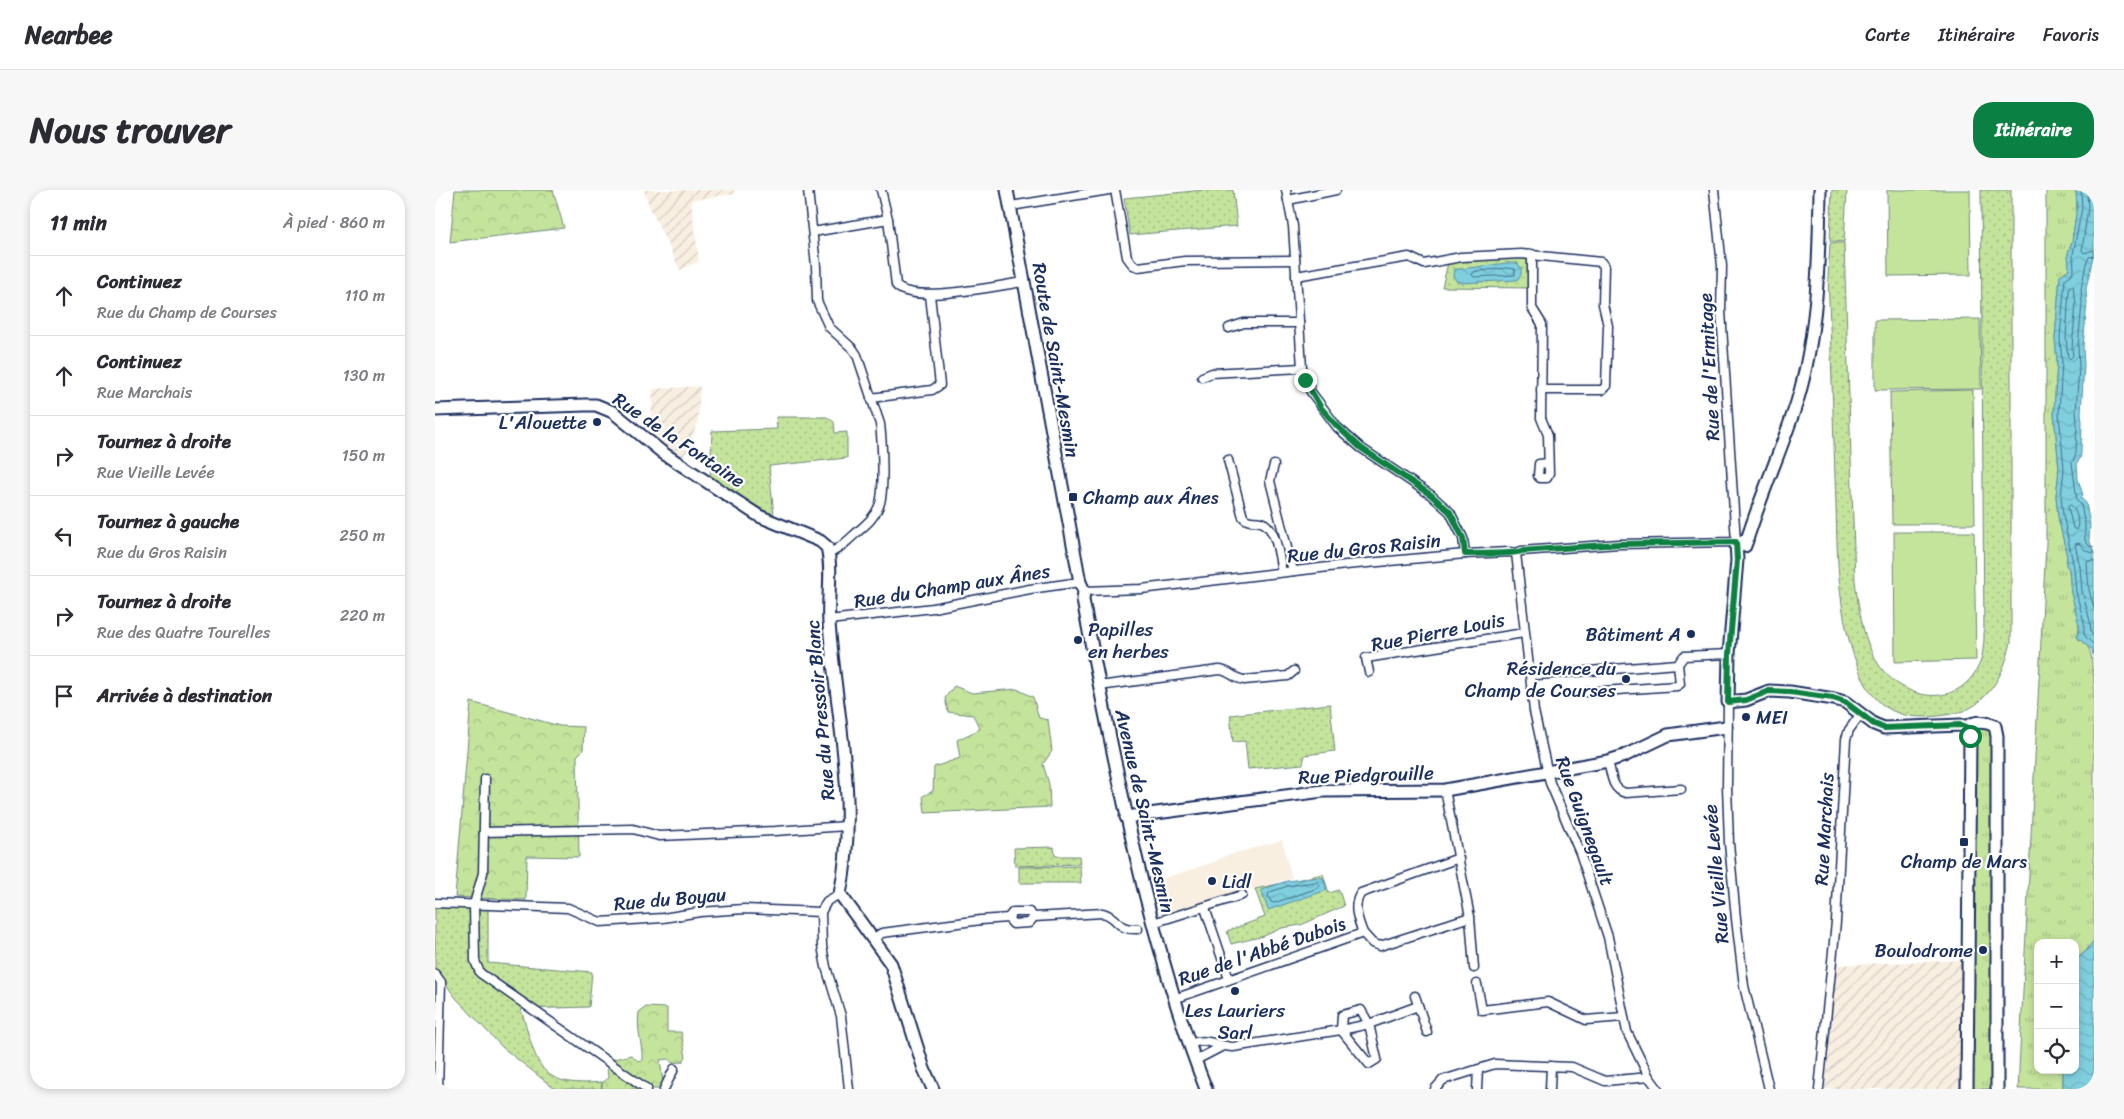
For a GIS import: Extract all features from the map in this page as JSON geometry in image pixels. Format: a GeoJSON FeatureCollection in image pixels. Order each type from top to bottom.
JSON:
{"type":"FeatureCollection","features":[{"type":"Feature","properties":{"kind":"street"},"geometry":{"type":"LineString","coordinates":[[808,190],[813,232],[817,301],[829,327],[855,351],[880,424],[881,434],[881,501],[871,520],[843,546],[829,553]]}},
{"type":"Feature","properties":{"kind":"street"},"geometry":{"type":"LineString","coordinates":[[881,190],[888,219],[896,285],[903,291],[930,295],[1024,282]]}},
{"type":"Feature","properties":{"kind":"street","name":"Route de Saint-Mesmin"},"geometry":{"type":"LineString","coordinates":[[1007,190],[1071,537]]}},
{"type":"Feature","properties":{"kind":"street"},"geometry":{"type":"LineString","coordinates":[[1011,206],[1109,190]]}},
{"type":"Feature","properties":{"kind":"street"},"geometry":{"type":"LineString","coordinates":[[1115,190],[1127,257],[1133,265],[1138,267],[1185,261],[1295,260]]}},
{"type":"Feature","properties":{"kind":"street"},"geometry":{"type":"LineString","coordinates":[[1286,190],[1295,260],[1302,368],[1311,392],[1337,426],[1361,448],[1431,495],[1450,512],[1463,538],[1465,554]]}},
{"type":"Feature","properties":{"kind":"street"},"geometry":{"type":"LineString","coordinates":[[1288,200],[1336,190]]}},
{"type":"Feature","properties":{"kind":"street","name":"Rue de l'Ermitage"},"geometry":{"type":"LineString","coordinates":[[1715,190],[1722,266],[1721,311],[1741,541]]}},
{"type":"Feature","properties":{"kind":"street","name":"Rue Vieille Levée"},"geometry":{"type":"LineString","coordinates":[[1769,1089],[1744,986],[1735,919],[1729,843],[1727,726],[1729,654],[1741,541],[1797,402],[1808,354],[1817,294],[1820,190]]}},
{"type":"Feature","properties":{"kind":"street"},"geometry":{"type":"LineString","coordinates":[[813,232],[888,219]]}},
{"type":"Feature","properties":{"kind":"street"},"geometry":{"type":"LineString","coordinates":[[1296,276],[1409,257],[1424,264],[1461,257],[1532,254],[1601,262],[1604,266],[1603,304],[1608,326],[1605,390],[1541,390]]}},
{"type":"Feature","properties":{"kind":"street"},"geometry":{"type":"LineString","coordinates":[[1532,254],[1532,308],[1542,324],[1541,418],[1548,435],[1548,464]]}},
{"type":"Feature","properties":{"kind":"street"},"geometry":{"type":"LineString","coordinates":[[871,398],[932,390],[940,385],[930,295]]}},
{"type":"Feature","properties":{"kind":"street"},"geometry":{"type":"LineString","coordinates":[[1229,328],[1244,323],[1299,323]]}},
{"type":"Feature","properties":{"kind":"street"},"geometry":{"type":"LineString","coordinates":[[1202,376],[1212,372],[1302,368]]}},
{"type":"Feature","properties":{"kind":"street","name":"Rue de la Fontaine"},"geometry":{"type":"LineString","coordinates":[[435,410],[559,405],[596,405],[603,407],[613,412],[663,453],[759,516],[820,541],[827,547],[829,553]]}},
{"type":"Feature","properties":{"kind":"street"},"geometry":{"type":"LineString","coordinates":[[1228,460],[1243,517],[1249,521],[1263,523],[1271,530],[1282,572]]}},
{"type":"Feature","properties":{"kind":"street"},"geometry":{"type":"LineString","coordinates":[[1274,465],[1270,481],[1293,571]]}},
{"type":"Feature","properties":{"kind":"street","name":"Avenue de Saint-Mesmin"},"geometry":{"type":"LineString","coordinates":[[1071,537],[1126,817],[1174,999],[1206,1089]]}},
{"type":"Feature","properties":{"kind":"street","name":"Rue du Gros Raisin"},"geometry":{"type":"LineString","coordinates":[[1082,587],[1141,589],[1282,572],[1465,554],[1516,553],[1521,551],[1619,544],[1741,541]]}},
{"type":"Feature","properties":{"kind":"street","name":"Rue du Pressoir Blanc"},"geometry":{"type":"LineString","coordinates":[[829,553],[829,620],[847,780],[845,863],[840,894]]}},
{"type":"Feature","properties":{"kind":"street","name":"Rue Guignegault"},"geometry":{"type":"LineString","coordinates":[[1516,553],[1534,711],[1547,771],[1559,808],[1580,854],[1608,937],[1623,1017],[1633,1047],[1649,1077],[1658,1089]]}},
{"type":"Feature","properties":{"kind":"street","name":"Rue du Champ aux Ânes"},"geometry":{"type":"LineString","coordinates":[[829,620],[933,608],[1030,590],[1082,587]]}},
{"type":"Feature","properties":{"kind":"street","name":"Rue Pierre Louis"},"geometry":{"type":"LineString","coordinates":[[1369,672],[1366,658],[1524,633]]}},
{"type":"Feature","properties":{"kind":"street"},"geometry":{"type":"LineString","coordinates":[[1587,692],[1677,686],[1680,684],[1678,664],[1684,656],[1729,654]]}},
{"type":"Feature","properties":{"kind":"street"},"geometry":{"type":"LineString","coordinates":[[1537,675],[1678,664]]}},
{"type":"Feature","properties":{"kind":"street"},"geometry":{"type":"LineString","coordinates":[[1099,686],[1219,670],[1227,671],[1238,679],[1244,680],[1287,676],[1295,671]]}},
{"type":"Feature","properties":{"kind":"street"},"geometry":{"type":"LineString","coordinates":[[1728,702],[1746,700],[1769,691],[1790,692],[1840,700],[1874,724],[1884,728],[1961,725],[1967,727],[1977,722],[1989,723],[1995,726],[1997,736],[1997,1089]]}},
{"type":"Feature","properties":{"kind":"street","name":"Rue Marchais"},"geometry":{"type":"LineString","coordinates":[[1819,1089],[1836,922],[1846,739],[1849,730],[1860,715]]}},
{"type":"Feature","properties":{"kind":"street","name":"Rue Piedgrouille"},"geometry":{"type":"LineString","coordinates":[[1126,817],[1323,791],[1445,790],[1501,782],[1547,771],[1608,761],[1625,756],[1668,735],[1727,726]]}},
{"type":"Feature","properties":{"kind":"street"},"geometry":{"type":"LineString","coordinates":[[1967,727],[1970,736],[1967,1089]]}},
{"type":"Feature","properties":{"kind":"street","name":"Rue Vieille Levée"},"geometry":{"type":"LineString","coordinates":[[1608,761],[1615,788],[1621,792],[1681,789]]}},
{"type":"Feature","properties":{"kind":"street"},"geometry":{"type":"LineString","coordinates":[[485,779],[483,873],[474,904],[475,961],[480,973],[647,1089]]}},
{"type":"Feature","properties":{"kind":"street"},"geometry":{"type":"LineString","coordinates":[[1445,790],[1470,917],[1474,968]]}},
{"type":"Feature","properties":{"kind":"street"},"geometry":{"type":"LineString","coordinates":[[485,832],[633,829],[659,836],[846,826]]}},
{"type":"Feature","properties":{"kind":"street","name":"Rue de l'Abbé Dubois"},"geometry":{"type":"LineString","coordinates":[[1174,999],[1229,978],[1363,933],[1356,910],[1357,900],[1361,893],[1459,858]]}},
{"type":"Feature","properties":{"kind":"street"},"geometry":{"type":"LineString","coordinates":[[849,1089],[841,1016],[826,967],[822,946],[821,912],[827,901],[840,894],[874,938],[891,964],[924,1069],[933,1089]]}},
{"type":"Feature","properties":{"kind":"street"},"geometry":{"type":"LineString","coordinates":[[1153,923],[1242,895]]}},
{"type":"Feature","properties":{"kind":"street","name":"Rue du Boyau"},"geometry":{"type":"LineString","coordinates":[[435,903],[568,908],[600,922],[663,918],[701,912],[744,909],[821,912]]}},
{"type":"Feature","properties":{"kind":"street"},"geometry":{"type":"LineString","coordinates":[[1205,908],[1229,978]]}},
{"type":"Feature","properties":{"kind":"street"},"geometry":{"type":"LineString","coordinates":[[874,938],[882,933],[1007,918],[1013,912],[1029,912],[1034,917]]}},
{"type":"Feature","properties":{"kind":"street"},"geometry":{"type":"LineString","coordinates":[[1007,918],[1013,924],[1021,924],[1029,923],[1034,917],[1103,913],[1123,928],[1138,929]]}},
{"type":"Feature","properties":{"kind":"street"},"geometry":{"type":"LineString","coordinates":[[1363,933],[1372,943],[1380,946],[1470,917]]}},
{"type":"Feature","properties":{"kind":"street"},"geometry":{"type":"LineString","coordinates":[[435,974],[441,982],[439,1089]]}},
{"type":"Feature","properties":{"kind":"street"},"geometry":{"type":"LineString","coordinates":[[1477,984],[1482,1010],[1487,1014],[1548,1002],[1586,1020],[1623,1017]]}},
{"type":"Feature","properties":{"kind":"street"},"geometry":{"type":"LineString","coordinates":[[1415,996],[1427,1032]]}},
{"type":"Feature","properties":{"kind":"street"},"geometry":{"type":"LineString","coordinates":[[1190,1044],[1202,1040],[1233,1047],[1341,1030],[1369,1024],[1418,1006]]}},
{"type":"Feature","properties":{"kind":"street"},"geometry":{"type":"LineString","coordinates":[[1361,1010],[1369,1024],[1377,1059],[1369,1064],[1341,1030],[1343,1015],[1361,1010]]}},
{"type":"Feature","properties":{"kind":"street"},"geometry":{"type":"LineString","coordinates":[[1196,1060],[1223,1046]]}},
{"type":"Feature","properties":{"kind":"street"},"geometry":{"type":"LineString","coordinates":[[1435,1089],[1443,1080],[1495,1064],[1572,1067],[1605,1081],[1649,1077]]}},
{"type":"Feature","properties":{"kind":"street"},"geometry":{"type":"LineString","coordinates":[[1550,1089],[1551,1066]]}},
{"type":"Feature","properties":{"kind":"street"},"geometry":{"type":"LineString","coordinates":[[664,1089],[674,1069]]}},
{"type":"Feature","properties":{"kind":"street"},"geometry":{"type":"LineString","coordinates":[[1477,1089],[1478,1070]]}},
{"type":"Feature","properties":{"kind":"shaded area"},"geometry":{"type":"Polygon","coordinates":[[[644,190],[734,190],[735,194],[691,200],[699,261],[680,270],[649,206],[644,190]]]}},
{"type":"Feature","properties":{"kind":"shaded area"},"geometry":{"type":"Polygon","coordinates":[[[700,386],[698,421],[688,450],[681,459],[650,434],[653,389],[700,386]]]}},
{"type":"Feature","properties":{"kind":"shaded area"},"geometry":{"type":"Polygon","coordinates":[[[1282,840],[1292,878],[1164,914],[1155,881],[1214,862],[1225,856],[1282,840]]]}},
{"type":"Feature","properties":{"kind":"shaded area"},"geometry":{"type":"Polygon","coordinates":[[[1961,960],[1961,1089],[1825,1089],[1836,965],[1961,960]]]}},
{"type":"Feature","properties":{"kind":"green space"},"geometry":{"type":"Polygon","coordinates":[[[455,190],[553,190],[564,228],[450,242],[455,190]]]}},
{"type":"Feature","properties":{"kind":"green space"},"geometry":{"type":"Polygon","coordinates":[[[1204,190],[1233,190],[1237,226],[1130,235],[1124,198],[1204,190]]]}},
{"type":"Feature","properties":{"kind":"green space"},"geometry":{"type":"Polygon","coordinates":[[[1832,190],[1847,190],[1844,242],[1830,241],[1832,190]]]}},
{"type":"Feature","properties":{"kind":"green space"},"geometry":{"type":"Polygon","coordinates":[[[1887,190],[1970,190],[1971,275],[1888,276],[1887,190]]]}},
{"type":"Feature","properties":{"kind":"green space"},"geometry":{"type":"Polygon","coordinates":[[[1981,190],[2011,190],[2011,642],[2004,667],[1992,688],[1975,705],[1961,712],[1938,716],[1914,717],[1904,715],[1885,706],[1869,690],[1854,655],[1842,606],[1839,580],[1828,277],[1830,243],[1844,243],[1855,581],[1865,636],[1879,665],[1902,687],[1916,693],[1945,694],[1958,689],[1970,679],[1979,665],[1984,639],[1981,190]]]}},
{"type":"Feature","properties":{"kind":"green space"},"geometry":{"type":"Polygon","coordinates":[[[2046,190],[2076,191],[2077,207],[2072,242],[2068,253],[2069,269],[2060,276],[2055,338],[2057,362],[2054,413],[2059,469],[2056,496],[2058,516],[2067,556],[2066,565],[2069,569],[2071,593],[2079,623],[2078,639],[2090,651],[2094,677],[2094,940],[2079,957],[2079,939],[2034,939],[2034,1074],[2063,1074],[2063,1089],[2018,1089],[2046,543],[2046,190]]]}},
{"type":"Feature","properties":{"kind":"green space"},"geometry":{"type":"Polygon","coordinates":[[[1521,257],[1530,260],[1529,288],[1442,287],[1448,263],[1521,257]]]}},
{"type":"Feature","properties":{"kind":"green space"},"geometry":{"type":"Polygon","coordinates":[[[1980,319],[1981,389],[1875,390],[1875,320],[1980,319]]]}},
{"type":"Feature","properties":{"kind":"green space"},"geometry":{"type":"Polygon","coordinates":[[[1973,390],[1975,524],[1892,524],[1890,392],[1973,390]]]}},
{"type":"Feature","properties":{"kind":"green space"},"geometry":{"type":"Polygon","coordinates":[[[776,417],[827,417],[834,422],[835,433],[847,432],[847,458],[769,466],[774,516],[710,480],[712,431],[777,429],[776,417]]]}},
{"type":"Feature","properties":{"kind":"green space"},"geometry":{"type":"Polygon","coordinates":[[[1894,532],[1974,532],[1976,660],[1895,662],[1894,532]]]}},
{"type":"Feature","properties":{"kind":"green space"},"geometry":{"type":"Polygon","coordinates":[[[954,686],[972,693],[1017,689],[1033,697],[1039,718],[1048,720],[1052,751],[1043,764],[1049,784],[1050,807],[925,813],[923,796],[933,791],[934,767],[960,758],[957,740],[980,729],[973,715],[948,712],[945,698],[954,686]]]}},
{"type":"Feature","properties":{"kind":"green space"},"geometry":{"type":"Polygon","coordinates":[[[471,702],[560,726],[584,727],[583,750],[577,756],[579,857],[527,856],[526,900],[455,897],[471,702]]]}},
{"type":"Feature","properties":{"kind":"green space"},"geometry":{"type":"Polygon","coordinates":[[[1330,704],[1335,751],[1305,755],[1303,764],[1248,769],[1245,741],[1233,742],[1230,715],[1330,704]]]}},
{"type":"Feature","properties":{"kind":"green space"},"geometry":{"type":"Polygon","coordinates":[[[1978,726],[1992,730],[1993,1089],[1972,1089],[1973,740],[1974,730],[1978,726]]]}},
{"type":"Feature","properties":{"kind":"green space"},"geometry":{"type":"Polygon","coordinates":[[[1054,847],[1055,856],[1079,856],[1080,864],[1015,866],[1014,848],[1054,847]]]}},
{"type":"Feature","properties":{"kind":"green space"},"geometry":{"type":"Polygon","coordinates":[[[1080,866],[1081,883],[1019,883],[1019,867],[1080,866]]]}},
{"type":"Feature","properties":{"kind":"green space"},"geometry":{"type":"Polygon","coordinates":[[[1323,874],[1329,893],[1339,890],[1344,906],[1301,925],[1282,928],[1264,936],[1231,944],[1227,931],[1265,917],[1255,889],[1323,874]]]}},
{"type":"Feature","properties":{"kind":"green space"},"geometry":{"type":"Polygon","coordinates":[[[435,908],[488,909],[488,963],[592,972],[589,1007],[521,1009],[537,1058],[543,1068],[552,1076],[564,1081],[580,1083],[602,1082],[601,1089],[555,1089],[502,1047],[456,998],[435,970],[435,908]]]}},
{"type":"Feature","properties":{"kind":"green space"},"geometry":{"type":"Polygon","coordinates":[[[646,1007],[667,1008],[667,1032],[681,1032],[686,1057],[682,1062],[673,1063],[668,1059],[660,1060],[664,1089],[602,1089],[602,1082],[608,1078],[607,1068],[610,1060],[631,1055],[638,1061],[642,1060],[638,1019],[639,1012],[646,1007]]]}},
{"type":"Feature","properties":{"kind":"water"},"geometry":{"type":"Polygon","coordinates":[[[2076,190],[2094,190],[2094,252],[2086,289],[2081,453],[2080,459],[2077,462],[2078,479],[2083,495],[2081,498],[2086,503],[2090,525],[2089,539],[2094,553],[2094,659],[2092,650],[2077,637],[2080,629],[2071,593],[2069,569],[2066,565],[2067,557],[2058,516],[2056,496],[2059,469],[2054,413],[2057,362],[2055,338],[2060,276],[2069,269],[2068,253],[2072,242],[2077,207],[2076,190]]]}},
{"type":"Feature","properties":{"kind":"water"},"geometry":{"type":"Polygon","coordinates":[[[1517,263],[1521,267],[1521,275],[1517,280],[1461,283],[1456,281],[1453,275],[1454,269],[1517,263]]]}},
{"type":"Feature","properties":{"kind":"water"},"geometry":{"type":"Polygon","coordinates":[[[1323,878],[1327,890],[1268,910],[1261,890],[1287,881],[1323,878]]]}},
{"type":"Feature","properties":{"kind":"water"},"geometry":{"type":"Polygon","coordinates":[[[2094,940],[2094,1089],[2063,1089],[2063,1074],[2079,1074],[2079,957],[2094,940]]]}},
{"type":"Feature","properties":{"kind":"place","name":"L'Alouette"},"geometry":{"type":"Point","coordinates":[597,422]}},
{"type":"Feature","properties":{"kind":"place","name":"Champ aux Ânes"},"geometry":{"type":"Point","coordinates":[1073,497]}},
{"type":"Feature","properties":{"kind":"place","name":"Bâtiment A"},"geometry":{"type":"Point","coordinates":[1691,634]}},
{"type":"Feature","properties":{"kind":"place","name":"Papilles en herbes"},"geometry":{"type":"Point","coordinates":[1078,640]}},
{"type":"Feature","properties":{"kind":"place","name":"Résidence du Champ de Courses"},"geometry":{"type":"Point","coordinates":[1626,679]}},
{"type":"Feature","properties":{"kind":"place","name":"MEI"},"geometry":{"type":"Point","coordinates":[1746,717]}},
{"type":"Feature","properties":{"kind":"place","name":"Champ de Mars"},"geometry":{"type":"Point","coordinates":[1964,842]}},
{"type":"Feature","properties":{"kind":"place","name":"Lidl"},"geometry":{"type":"Point","coordinates":[1212,881]}},
{"type":"Feature","properties":{"kind":"place","name":"Boulodrome"},"geometry":{"type":"Point","coordinates":[1983,950]}},
{"type":"Feature","properties":{"kind":"place","name":"Les Lauriers Sarl"},"geometry":{"type":"Point","coordinates":[1235,991]}},
{"type":"Feature","properties":{"kind":"route"},"geometry":{"type":"LineString","coordinates":[[1305,380],[1321,408],[1361,448],[1431,495],[1450,512],[1463,538],[1466,548],[1465,554],[1516,553],[1521,551],[1619,544],[1736,542],[1736,586],[1729,654],[1728,702],[1746,700],[1769,691],[1833,698],[1845,702],[1860,715],[1884,728],[1961,725],[1967,727],[1970,736]]}}]}
